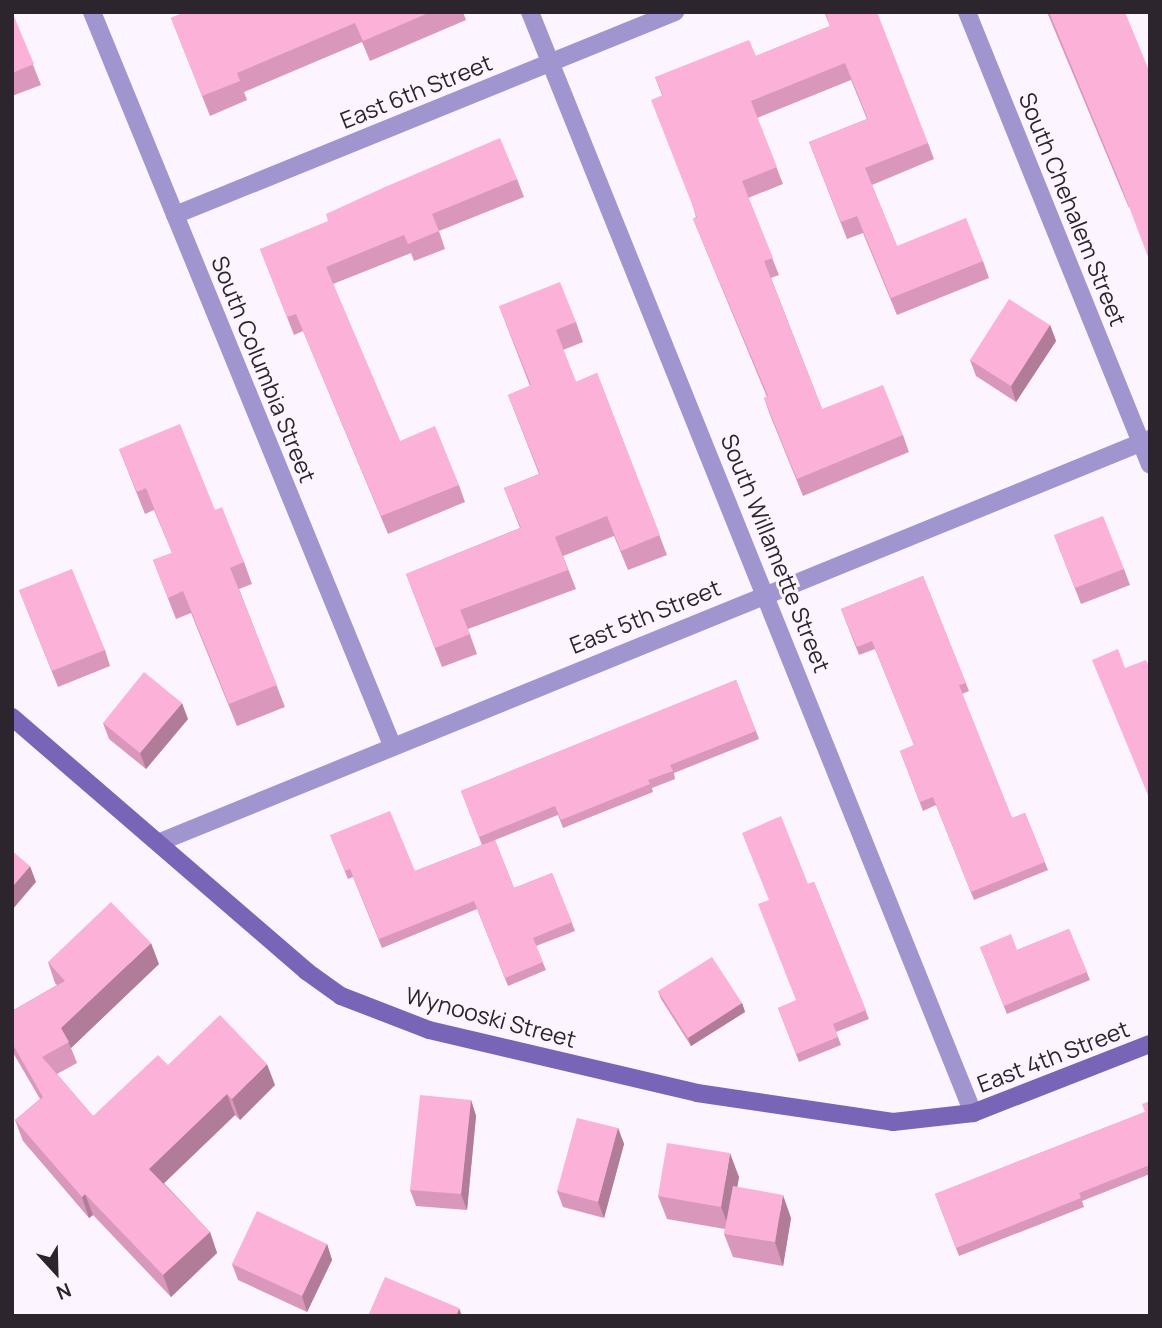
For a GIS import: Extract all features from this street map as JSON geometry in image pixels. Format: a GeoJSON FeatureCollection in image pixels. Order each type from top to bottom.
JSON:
{"type":"FeatureCollection","features":[{"type":"Feature","properties":{"kind":"main road","name":"Wynooski Street"},"geometry":{"type":"LineString","coordinates":[[12,717],[160,842],[273,944],[332,989],[429,1030],[697,1093],[785,1107],[893,1122],[973,1113]]}},
{"type":"Feature","properties":{"kind":"main road","name":"East 4th Street"},"geometry":{"type":"LineString","coordinates":[[973,1113],[1150,1044]]}},
{"type":"Feature","properties":{"kind":"street","name":"South Columbia Street"},"geometry":{"type":"LineString","coordinates":[[92,12],[392,745]]}},
{"type":"Feature","properties":{"kind":"street","name":"South Willamette Street"},"geometry":{"type":"LineString","coordinates":[[530,12],[973,1113]]}},
{"type":"Feature","properties":{"kind":"street","name":"East 6th Street"},"geometry":{"type":"LineString","coordinates":[[175,215],[675,12]]}},
{"type":"Feature","properties":{"kind":"street","name":"South Chehalem Street"},"geometry":{"type":"LineString","coordinates":[[967,12],[1145,440],[1150,464]]}},
{"type":"Feature","properties":{"kind":"street","name":"East 5th Street"},"geometry":{"type":"LineString","coordinates":[[160,842],[392,745],[1145,440]]}},
{"type":"Feature","properties":{"kind":"building"},"geometry":{"type":"Polygon","coordinates":[[[12,12],[34,64],[12,73],[12,12]]]}},
{"type":"Feature","properties":{"kind":"building"},"geometry":{"type":"Polygon","coordinates":[[[185,12],[431,12],[363,41],[355,23],[237,73],[240,81],[202,96],[171,18],[185,12]]]}},
{"type":"Feature","properties":{"kind":"building"},"geometry":{"type":"Polygon","coordinates":[[[825,12],[877,12],[928,143],[865,168],[897,246],[966,218],[983,261],[891,298],[857,216],[841,222],[809,142],[868,119],[845,63],[751,101],[777,167],[742,181],[773,258],[764,261],[822,409],[883,385],[903,435],[797,479],[764,398],[768,396],[693,219],[697,217],[651,100],[663,95],[655,77],[749,40],[756,56],[830,26],[825,12]]]}},
{"type":"Feature","properties":{"kind":"building"},"geometry":{"type":"Polygon","coordinates":[[[1049,12],[1125,12],[1150,73],[1150,262],[1120,183],[1049,12]]]}},
{"type":"Feature","properties":{"kind":"building"},"geometry":{"type":"Polygon","coordinates":[[[500,138],[517,179],[432,214],[439,231],[408,244],[404,235],[326,267],[400,441],[435,426],[459,485],[381,516],[296,314],[287,317],[260,249],[328,221],[326,214],[500,138]]]}},
{"type":"Feature","properties":{"kind":"building"},"geometry":{"type":"Polygon","coordinates":[[[560,282],[576,322],[556,330],[576,382],[597,373],[660,535],[621,551],[607,516],[555,537],[568,570],[460,610],[470,634],[435,648],[406,574],[521,528],[504,488],[540,474],[508,395],[531,385],[499,306],[560,282]]]}},
{"type":"Feature","properties":{"kind":"building"},"geometry":{"type":"Polygon","coordinates":[[[1009,299],[1050,325],[1011,386],[970,360],[1009,299]]]}},
{"type":"Feature","properties":{"kind":"building"},"geometry":{"type":"Polygon","coordinates":[[[180,424],[215,510],[222,507],[244,562],[230,568],[277,685],[229,704],[183,591],[168,598],[153,560],[172,553],[146,488],[137,492],[119,449],[180,424]]]}},
{"type":"Feature","properties":{"kind":"building"},"geometry":{"type":"Polygon","coordinates":[[[1103,516],[1124,569],[1075,588],[1054,535],[1103,516]]]}},
{"type":"Feature","properties":{"kind":"building"},"geometry":{"type":"Polygon","coordinates":[[[72,569],[105,650],[52,671],[19,590],[72,569]]]}},
{"type":"Feature","properties":{"kind":"building"},"geometry":{"type":"Polygon","coordinates":[[[923,576],[966,683],[959,685],[1012,818],[1025,813],[1045,862],[971,892],[933,797],[920,802],[900,751],[914,745],[872,641],[857,647],[841,609],[923,576]]]}},
{"type":"Feature","properties":{"kind":"building"},"geometry":{"type":"Polygon","coordinates":[[[1118,649],[1125,668],[1146,660],[1150,668],[1150,800],[1092,660],[1118,649]]]}},
{"type":"Feature","properties":{"kind":"building"},"geometry":{"type":"Polygon","coordinates":[[[144,672],[182,703],[140,753],[103,723],[144,672]]]}},
{"type":"Feature","properties":{"kind":"building"},"geometry":{"type":"Polygon","coordinates":[[[736,680],[756,731],[670,765],[673,771],[648,780],[650,784],[561,820],[555,806],[479,837],[461,791],[736,680]]]}},
{"type":"Feature","properties":{"kind":"building"},"geometry":{"type":"Polygon","coordinates":[[[390,811],[415,871],[495,840],[514,888],[552,873],[572,922],[533,938],[543,962],[505,978],[474,901],[379,939],[350,869],[345,871],[330,835],[390,811]]]}},
{"type":"Feature","properties":{"kind":"building"},"geometry":{"type":"Polygon","coordinates":[[[781,816],[808,884],[814,882],[866,1010],[833,1024],[838,1037],[796,1054],[778,1008],[796,1000],[758,904],[769,900],[742,833],[781,816]]]}},
{"type":"Feature","properties":{"kind":"building"},"geometry":{"type":"Polygon","coordinates":[[[12,851],[30,866],[12,887],[12,851]]]}},
{"type":"Feature","properties":{"kind":"building"},"geometry":{"type":"Polygon","coordinates":[[[111,902],[151,943],[61,1028],[69,1042],[42,1057],[93,1116],[158,1055],[168,1065],[220,1015],[267,1064],[232,1099],[227,1094],[149,1169],[210,1232],[163,1275],[85,1194],[82,1197],[15,1120],[43,1097],[12,1043],[12,1011],[65,981],[48,962],[111,902]]]}},
{"type":"Feature","properties":{"kind":"building"},"geometry":{"type":"Polygon","coordinates":[[[1069,929],[1087,972],[1004,1006],[980,947],[1011,934],[1017,950],[1069,929]]]}},
{"type":"Feature","properties":{"kind":"building"},"geometry":{"type":"Polygon","coordinates":[[[712,957],[742,1003],[688,1038],[658,991],[712,957]]]}},
{"type":"Feature","properties":{"kind":"building"},"geometry":{"type":"Polygon","coordinates":[[[420,1095],[471,1100],[461,1194],[410,1190],[420,1095]]]}},
{"type":"Feature","properties":{"kind":"building"},"geometry":{"type":"Polygon","coordinates":[[[1150,1101],[1150,1165],[1079,1193],[1081,1198],[956,1248],[935,1194],[1145,1112],[1142,1104],[1150,1101]]]}},
{"type":"Feature","properties":{"kind":"building"},"geometry":{"type":"Polygon","coordinates":[[[577,1118],[618,1128],[598,1202],[557,1191],[577,1118]]]}},
{"type":"Feature","properties":{"kind":"building"},"geometry":{"type":"Polygon","coordinates":[[[667,1143],[730,1153],[721,1207],[658,1196],[667,1143]]]}},
{"type":"Feature","properties":{"kind":"building"},"geometry":{"type":"Polygon","coordinates":[[[733,1186],[783,1195],[775,1242],[724,1234],[733,1186]]]}},
{"type":"Feature","properties":{"kind":"building"},"geometry":{"type":"Polygon","coordinates":[[[257,1211],[327,1244],[302,1296],[232,1264],[257,1211]]]}},
{"type":"Feature","properties":{"kind":"building"},"geometry":{"type":"Polygon","coordinates":[[[385,1277],[459,1308],[456,1316],[368,1316],[385,1277]]]}}]}
